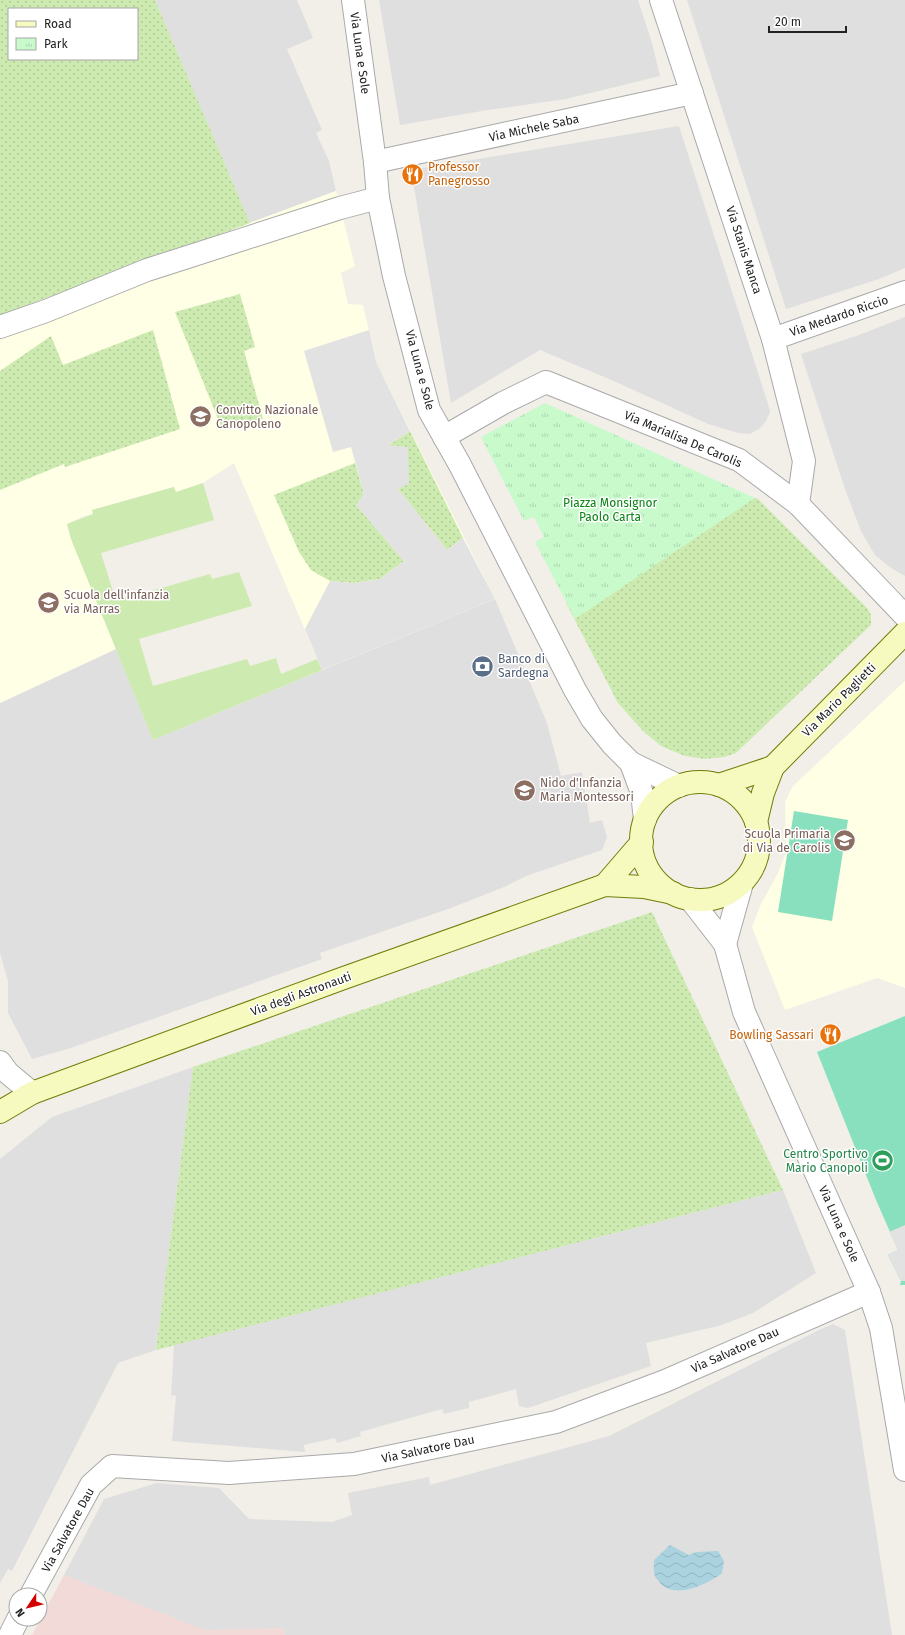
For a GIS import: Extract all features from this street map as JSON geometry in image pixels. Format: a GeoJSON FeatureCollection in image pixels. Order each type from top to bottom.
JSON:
{"type":"FeatureCollection","features":[{"type":"Feature","properties":{"kind":"main road","name":"Via Mario Paglietti"},"geometry":{"type":"LineString","coordinates":[[773,767],[905,633]]}},
{"type":"Feature","properties":{"kind":"main road"},"geometry":{"type":"LineString","coordinates":[[719,785],[773,767]]}},
{"type":"Feature","properties":{"kind":"main road"},"geometry":{"type":"LineString","coordinates":[[756,822],[763,793],[773,767]]}},
{"type":"Feature","properties":{"kind":"main road"},"geometry":{"type":"LineString","coordinates":[[692,782],[710,782],[719,785],[728,788],[742,799],[753,814],[759,832],[758,851],[753,868],[742,883],[726,894],[708,899],[681,896],[658,882],[647,867],[641,849],[642,830],[645,820],[648,812],[660,797],[679,786],[692,782]]}},
{"type":"Feature","properties":{"kind":"main road"},"geometry":{"type":"LineString","coordinates":[[606,885],[642,842]]}},
{"type":"Feature","properties":{"kind":"main road","name":"Via degli Astronauti"},"geometry":{"type":"LineString","coordinates":[[0,1112],[32,1093],[334,982],[606,885],[644,887],[681,896]]}},
{"type":"Feature","properties":{"kind":"street","name":"Via Luna e Sole"},"geometry":{"type":"LineString","coordinates":[[353,0],[375,162],[378,198],[394,276],[429,410],[460,465],[575,690],[592,720],[612,744],[631,763],[679,786]]}},
{"type":"Feature","properties":{"kind":"street","name":"Via Stanis Manca"},"geometry":{"type":"LineString","coordinates":[[661,0],[773,339],[804,462],[798,504]]}},
{"type":"Feature","properties":{"kind":"street","name":"Via Michele Saba"},"geometry":{"type":"LineString","coordinates":[[375,162],[692,93]]}},
{"type":"Feature","properties":{"kind":"street"},"geometry":{"type":"LineString","coordinates":[[0,328],[147,270],[340,208],[378,198]]}},
{"type":"Feature","properties":{"kind":"street","name":"Via Medardo Riccio"},"geometry":{"type":"LineString","coordinates":[[773,339],[905,292]]}},
{"type":"Feature","properties":{"kind":"street","name":"Via Marialisa De Carolis"},"geometry":{"type":"LineString","coordinates":[[444,437],[503,403],[546,382],[739,460],[798,504],[905,616]]}},
{"type":"Feature","properties":{"kind":"street","name":"Via Luna e Sole"},"geometry":{"type":"LineString","coordinates":[[631,763],[642,793],[645,820]]}},
{"type":"Feature","properties":{"kind":"street"},"geometry":{"type":"LineString","coordinates":[[725,944],[742,883]]}},
{"type":"Feature","properties":{"kind":"street","name":"Via Luna e Sole"},"geometry":{"type":"LineString","coordinates":[[681,896],[725,944],[744,1012],[870,1292],[881,1328],[905,1470]]}},
{"type":"Feature","properties":{"kind":"street"},"geometry":{"type":"LineString","coordinates":[[0,1062],[8,1073],[32,1093]]}},
{"type":"Feature","properties":{"kind":"street","name":"Via Salvatore Dau"},"geometry":{"type":"LineString","coordinates":[[36,1587],[91,1485],[112,1466],[229,1473],[354,1464],[556,1422],[665,1381],[870,1292]]}},
{"type":"Feature","properties":{"kind":"shaded area"},"geometry":{"type":"Polygon","coordinates":[[[155,0],[297,0],[313,38],[287,49],[322,130],[316,133],[329,161],[336,191],[250,223],[155,0]]]}},
{"type":"Feature","properties":{"kind":"shaded area"},"geometry":{"type":"Polygon","coordinates":[[[379,0],[638,0],[652,43],[660,76],[566,99],[488,110],[400,125],[379,0]]]}},
{"type":"Feature","properties":{"kind":"shaded area"},"geometry":{"type":"Polygon","coordinates":[[[687,0],[905,0],[905,268],[879,279],[786,309],[687,0]]]}},
{"type":"Feature","properties":{"kind":"shaded area"},"geometry":{"type":"Polygon","coordinates":[[[679,126],[768,404],[770,412],[766,421],[759,429],[750,434],[738,433],[708,424],[616,382],[540,350],[451,403],[411,170],[679,126]]]}},
{"type":"Feature","properties":{"kind":"shaded area","name":"Convitto Nazionale Canopoleno"},"geometry":{"type":"Polygon","coordinates":[[[336,191],[355,266],[341,273],[348,304],[363,305],[376,362],[495,599],[322,670],[234,463],[203,483],[176,492],[173,487],[92,510],[93,514],[84,516],[67,524],[71,539],[116,649],[0,703],[0,315],[336,191]]]}},
{"type":"Feature","properties":{"kind":"shaded area"},"geometry":{"type":"Polygon","coordinates":[[[905,317],[905,576],[891,568],[875,555],[861,531],[845,489],[801,354],[859,335],[905,317]]]}},
{"type":"Feature","properties":{"kind":"shaded area"},"geometry":{"type":"Polygon","coordinates":[[[369,330],[376,362],[410,431],[388,445],[408,447],[409,484],[398,489],[447,550],[463,538],[495,599],[322,670],[305,629],[330,581],[354,583],[380,579],[404,561],[356,505],[364,494],[351,447],[333,452],[304,351],[369,330]]]}},
{"type":"Feature","properties":{"kind":"shaded area"},"geometry":{"type":"Polygon","coordinates":[[[495,599],[547,723],[561,776],[582,772],[590,823],[602,820],[607,837],[602,850],[526,876],[504,887],[451,908],[320,953],[322,959],[71,1048],[32,1059],[8,1013],[8,981],[0,953],[0,703],[116,649],[153,740],[495,599]]]}},
{"type":"Feature","properties":{"kind":"shaded area","name":"Scuola Primaria di Via de Carolis"},"geometry":{"type":"Polygon","coordinates":[[[905,681],[905,988],[877,978],[785,1010],[752,927],[761,904],[777,875],[786,853],[785,802],[793,786],[905,681]]]}},
{"type":"Feature","properties":{"kind":"shaded area"},"geometry":{"type":"Polygon","coordinates":[[[193,1067],[156,1350],[118,1363],[12,1571],[8,1569],[0,1583],[0,1159],[52,1117],[193,1067]]]}},
{"type":"Feature","properties":{"kind":"shaded area"},"geometry":{"type":"Polygon","coordinates":[[[783,1190],[816,1273],[753,1313],[722,1325],[646,1343],[651,1366],[528,1408],[519,1406],[516,1389],[469,1402],[469,1408],[444,1414],[442,1409],[360,1432],[361,1436],[337,1443],[335,1438],[304,1445],[305,1452],[172,1441],[176,1396],[171,1395],[174,1345],[783,1190]]]}},
{"type":"Feature","properties":{"kind":"shaded area"},"geometry":{"type":"Polygon","coordinates":[[[905,1225],[905,1281],[901,1281],[888,1255],[898,1250],[889,1232],[905,1225]]]}},
{"type":"Feature","properties":{"kind":"shaded area"},"geometry":{"type":"Polygon","coordinates":[[[833,1324],[845,1330],[892,1635],[285,1635],[284,1628],[205,1631],[64,1575],[104,1499],[157,1483],[219,1488],[249,1519],[332,1522],[352,1515],[348,1493],[429,1477],[430,1485],[609,1436],[833,1324]]]}},
{"type":"Feature","properties":{"kind":"shaded area"},"geometry":{"type":"Polygon","coordinates":[[[64,1575],[205,1630],[284,1628],[285,1635],[32,1635],[36,1627],[48,1627],[48,1605],[64,1575]]]}},
{"type":"Feature","properties":{"kind":"green space"},"geometry":{"type":"Polygon","coordinates":[[[0,0],[155,0],[250,223],[0,315],[0,0]]]}},
{"type":"Feature","properties":{"kind":"green space"},"geometry":{"type":"Polygon","coordinates":[[[240,294],[255,347],[244,351],[263,419],[222,429],[175,312],[240,294]]]}},
{"type":"Feature","properties":{"kind":"green space"},"geometry":{"type":"Polygon","coordinates":[[[153,330],[180,429],[65,467],[64,464],[0,490],[0,371],[51,336],[63,365],[153,330]]]}},
{"type":"Feature","properties":{"kind":"green space","name":"Piazza Monsignor Paolo Carta"},"geometry":{"type":"Polygon","coordinates":[[[545,403],[755,498],[575,619],[535,542],[544,537],[534,517],[524,521],[481,437],[545,403]]]}},
{"type":"Feature","properties":{"kind":"green space"},"geometry":{"type":"Polygon","coordinates":[[[410,431],[463,538],[447,550],[398,489],[387,446],[410,431]]]}},
{"type":"Feature","properties":{"kind":"green space"},"geometry":{"type":"Polygon","coordinates":[[[355,463],[364,494],[356,505],[404,561],[380,579],[354,583],[330,581],[311,570],[299,552],[274,495],[355,463]]]}},
{"type":"Feature","properties":{"kind":"green space"},"geometry":{"type":"Polygon","coordinates":[[[203,483],[214,520],[101,553],[116,601],[210,574],[212,579],[239,572],[252,606],[139,639],[153,686],[247,659],[250,666],[276,658],[281,674],[317,659],[322,670],[153,740],[71,539],[67,524],[93,514],[92,510],[174,487],[176,492],[203,483]]]}},
{"type":"Feature","properties":{"kind":"green space"},"geometry":{"type":"Polygon","coordinates":[[[755,498],[758,499],[868,609],[871,615],[871,625],[736,753],[724,757],[705,759],[685,756],[661,746],[643,731],[618,703],[566,603],[581,593],[755,498]]]}},
{"type":"Feature","properties":{"kind":"green space"},"geometry":{"type":"Polygon","coordinates":[[[794,811],[848,820],[832,921],[778,912],[794,811]]]}},
{"type":"Feature","properties":{"kind":"green space"},"geometry":{"type":"Polygon","coordinates":[[[652,912],[783,1190],[156,1350],[193,1067],[652,912]]]}},
{"type":"Feature","properties":{"kind":"green space","name":"Centro Sportivo Mario Canopoli"},"geometry":{"type":"Polygon","coordinates":[[[905,1016],[905,1285],[900,1285],[901,1281],[888,1255],[898,1250],[876,1200],[817,1052],[905,1016]]]}},
{"type":"Feature","properties":{"kind":"water"},"geometry":{"type":"Polygon","coordinates":[[[670,1545],[689,1555],[696,1552],[718,1551],[724,1561],[722,1573],[709,1582],[691,1588],[674,1590],[666,1588],[655,1577],[654,1560],[670,1545]]]}},
{"type":"Feature","properties":{"kind":"place","name":"Professor Panegrosso"},"geometry":{"type":"Point","coordinates":[413,174]}},
{"type":"Feature","properties":{"kind":"place","name":"Convitto Nazionale Canopoleno"},"geometry":{"type":"Point","coordinates":[201,417]}},
{"type":"Feature","properties":{"kind":"place","name":"Scuola dell'infanzia via Marras"},"geometry":{"type":"Point","coordinates":[48,602]}},
{"type":"Feature","properties":{"kind":"place","name":"Banco di Sardegna"},"geometry":{"type":"Point","coordinates":[483,666]}},
{"type":"Feature","properties":{"kind":"place","name":"Nido d'Infanzia Maria Montessori"},"geometry":{"type":"Point","coordinates":[525,790]}},
{"type":"Feature","properties":{"kind":"place","name":"Scuola Primaria di Via de Carolis"},"geometry":{"type":"Point","coordinates":[845,841]}},
{"type":"Feature","properties":{"kind":"place","name":"Bowling Sassari"},"geometry":{"type":"Point","coordinates":[830,1035]}},
{"type":"Feature","properties":{"kind":"place","name":"Centro Sportivo Mario Canopoli"},"geometry":{"type":"Point","coordinates":[883,1161]}}]}
